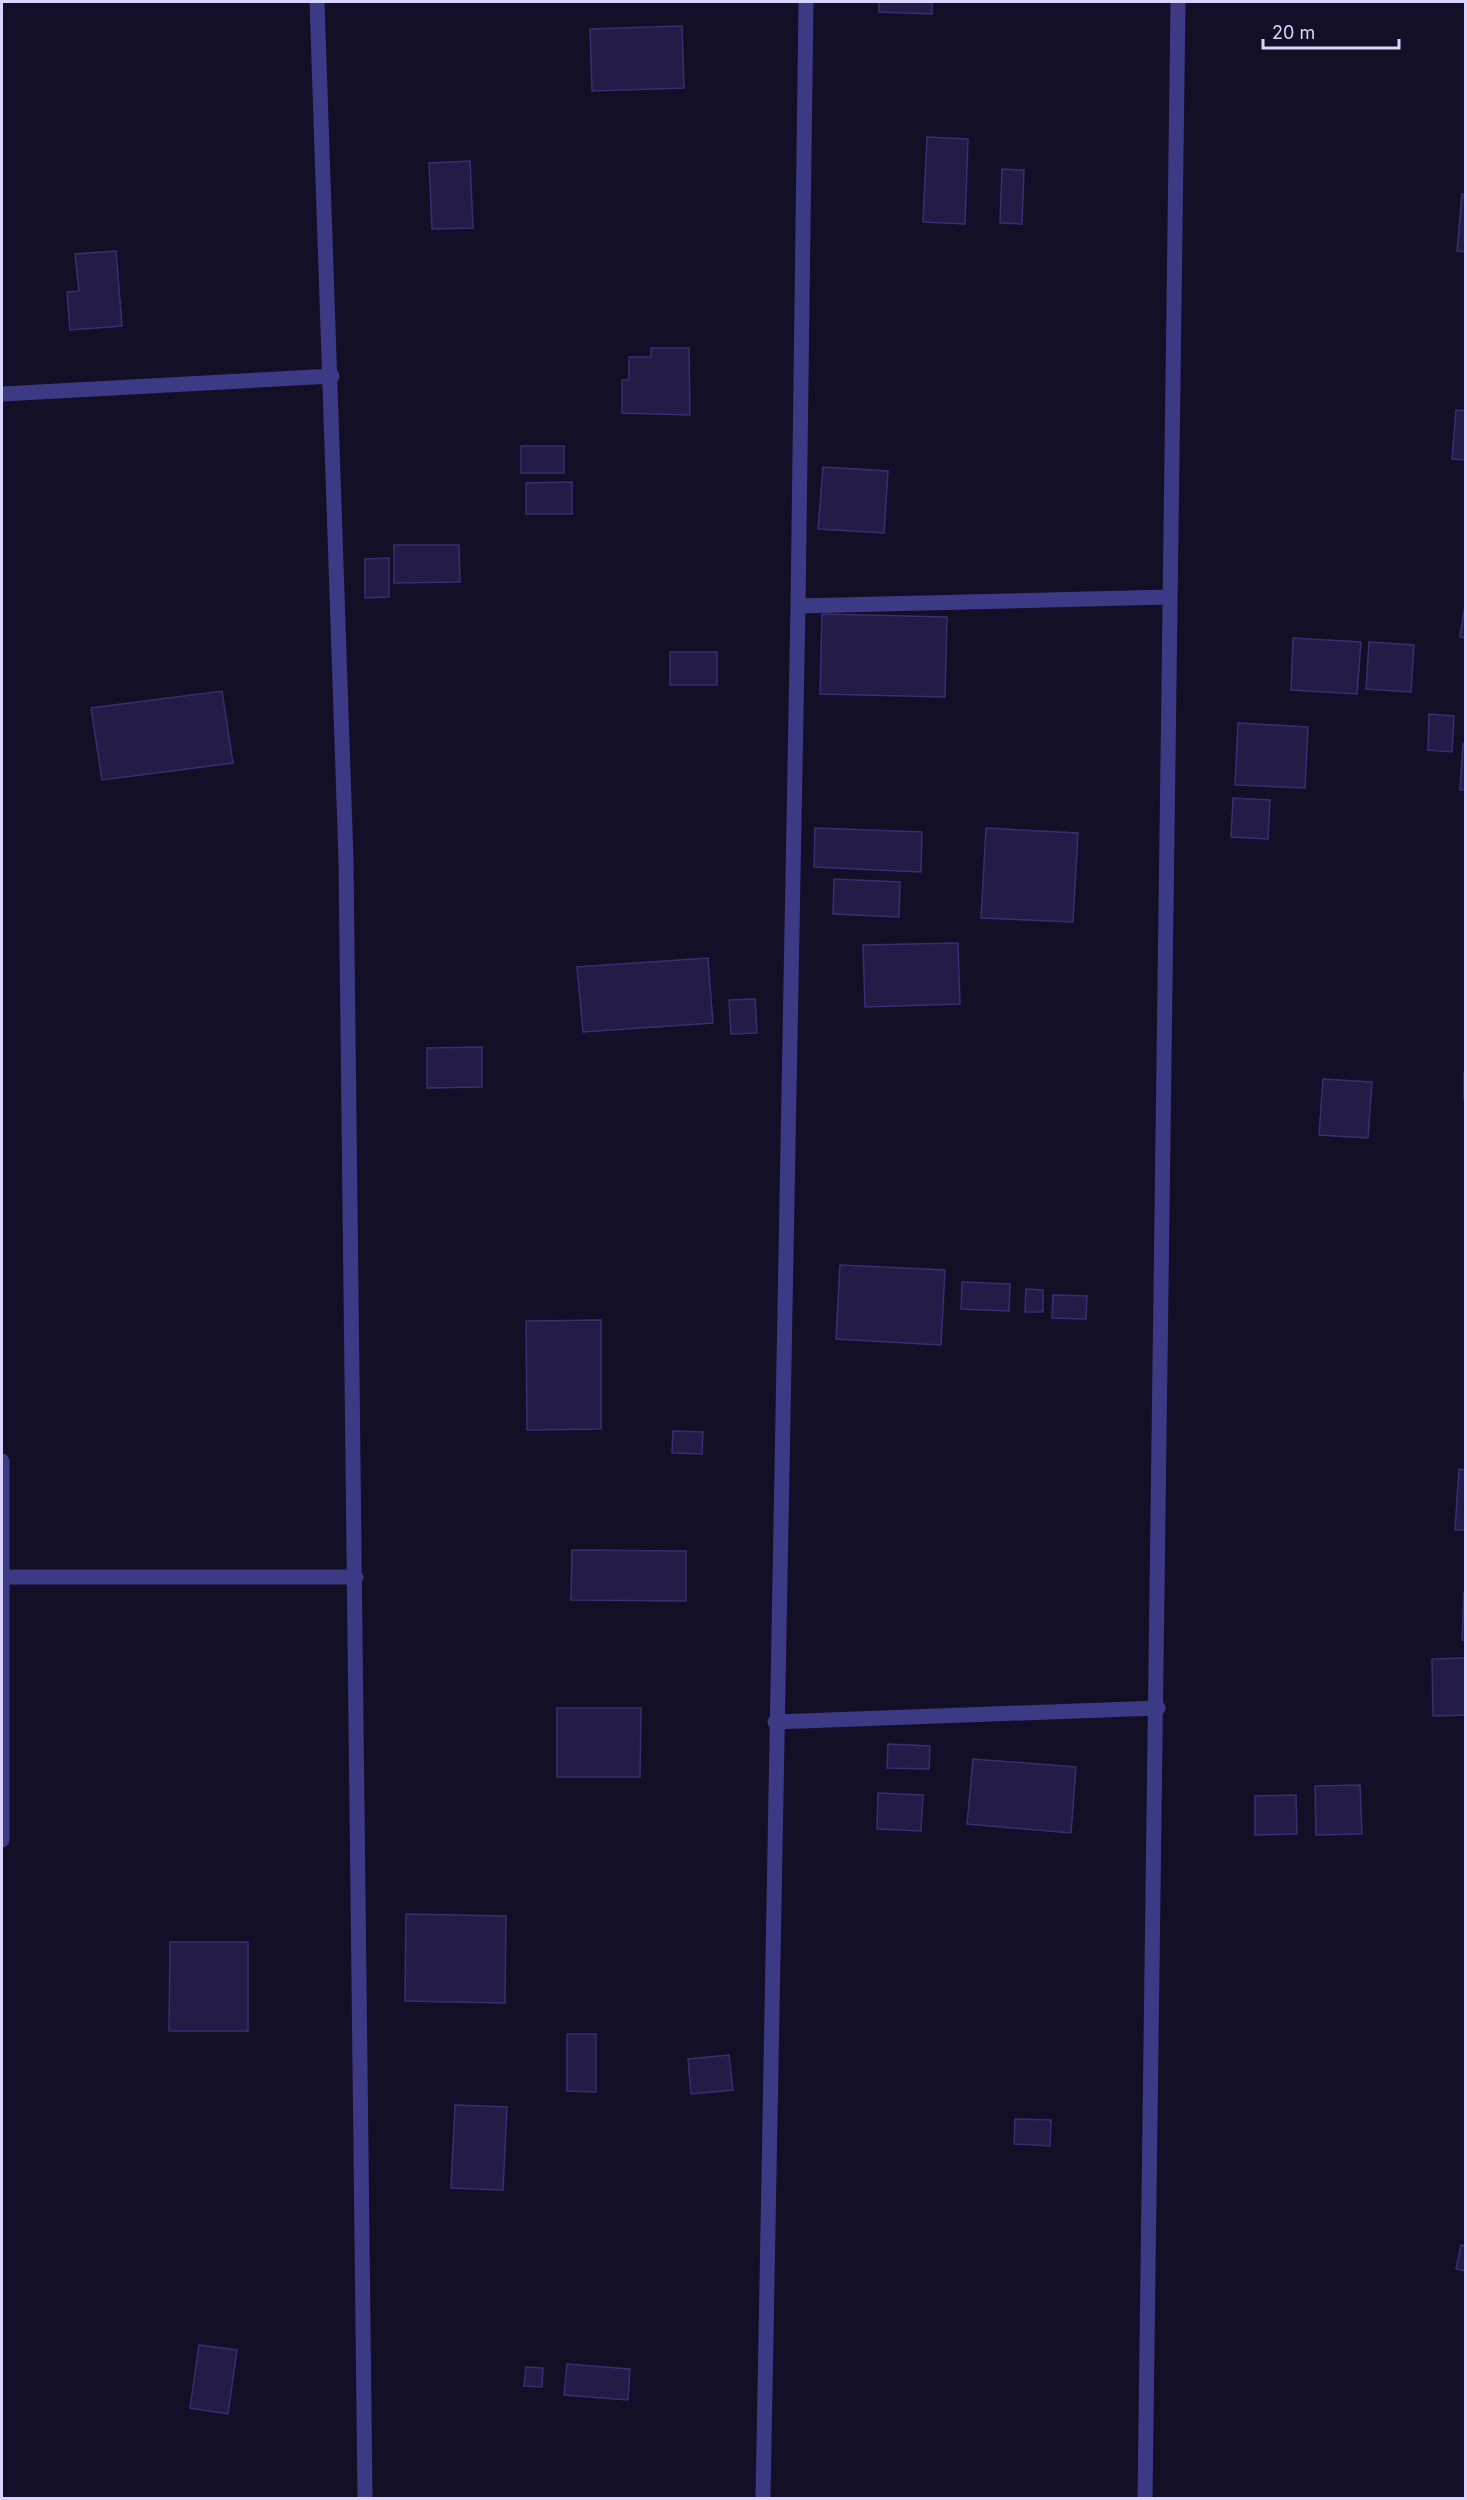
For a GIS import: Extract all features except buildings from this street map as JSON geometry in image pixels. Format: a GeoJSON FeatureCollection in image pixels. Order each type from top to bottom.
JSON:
{"type":"FeatureCollection","features":[{"type":"Feature","properties":{"kind":"street"},"geometry":{"type":"LineString","coordinates":[[317,2],[332,376],[346,860],[365,2499]]}},
{"type":"Feature","properties":{"kind":"street"},"geometry":{"type":"LineString","coordinates":[[763,2499],[775,1722],[798,606],[806,2]]}},
{"type":"Feature","properties":{"kind":"street"},"geometry":{"type":"LineString","coordinates":[[1145,2499],[1158,1708],[1178,2]]}},
{"type":"Feature","properties":{"kind":"street"},"geometry":{"type":"LineString","coordinates":[[2,394],[332,376]]}},
{"type":"Feature","properties":{"kind":"street"},"geometry":{"type":"LineString","coordinates":[[798,606],[1170,597]]}},
{"type":"Feature","properties":{"kind":"street"},"geometry":{"type":"LineString","coordinates":[[2,1461],[2,1840]]}},
{"type":"Feature","properties":{"kind":"street"},"geometry":{"type":"LineString","coordinates":[[2,1577],[356,1577]]}},
{"type":"Feature","properties":{"kind":"street"},"geometry":{"type":"LineString","coordinates":[[775,1722],[1158,1708]]}}]}
